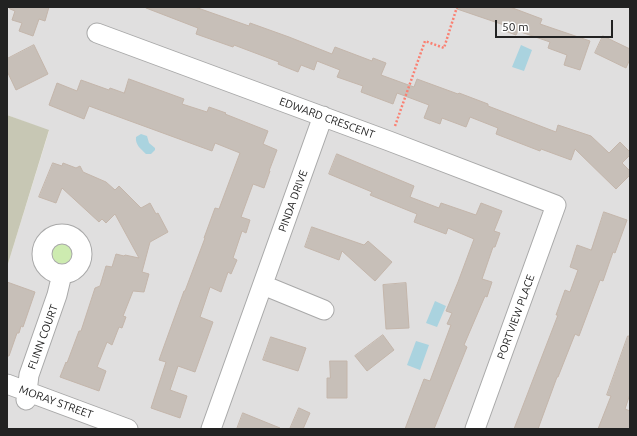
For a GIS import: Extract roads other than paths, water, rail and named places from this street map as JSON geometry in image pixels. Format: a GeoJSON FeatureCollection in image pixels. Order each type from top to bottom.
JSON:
{"type":"FeatureCollection","features":[{"type":"Feature","properties":{"kind":"street","name":"EDWARD CRESCENT"},"geometry":{"type":"LineString","coordinates":[[97,33],[323,116],[556,205]]}},
{"type":"Feature","properties":{"kind":"street","name":"PINDA DRIVE"},"geometry":{"type":"LineString","coordinates":[[211,429],[323,116]]}},
{"type":"Feature","properties":{"kind":"street","name":"PORTVIEW PLACE"},"geometry":{"type":"LineString","coordinates":[[475,429],[556,205]]}},
{"type":"Feature","properties":{"kind":"street","name":"FLINN COURT"},"geometry":{"type":"LineString","coordinates":[[26,396],[29,375],[57,295],[62,274]]}},
{"type":"Feature","properties":{"kind":"street"},"geometry":{"type":"LineString","coordinates":[[262,285],[324,310]]}},
{"type":"Feature","properties":{"kind":"street","name":"MORAY STREET"},"geometry":{"type":"LineString","coordinates":[[7,384],[26,396],[102,429]]}},
{"type":"Feature","properties":{"kind":"street","name":"MORAY STREET"},"geometry":{"type":"LineString","coordinates":[[7,394],[26,396],[128,429]]}},
{"type":"Feature","properties":{"kind":"water"},"geometry":{"type":"Polygon","coordinates":[[[521,45],[532,50],[524,71],[512,67],[521,45]]]}},
{"type":"Feature","properties":{"kind":"water"},"geometry":{"type":"Polygon","coordinates":[[[141,134],[147,136],[149,143],[155,148],[151,154],[146,154],[137,145],[136,137],[141,134]]]}},
{"type":"Feature","properties":{"kind":"water"},"geometry":{"type":"Polygon","coordinates":[[[435,301],[446,306],[437,327],[426,323],[435,301]]]}},
{"type":"Feature","properties":{"kind":"water"},"geometry":{"type":"Polygon","coordinates":[[[416,341],[429,345],[420,370],[407,365],[416,341]]]}}]}
